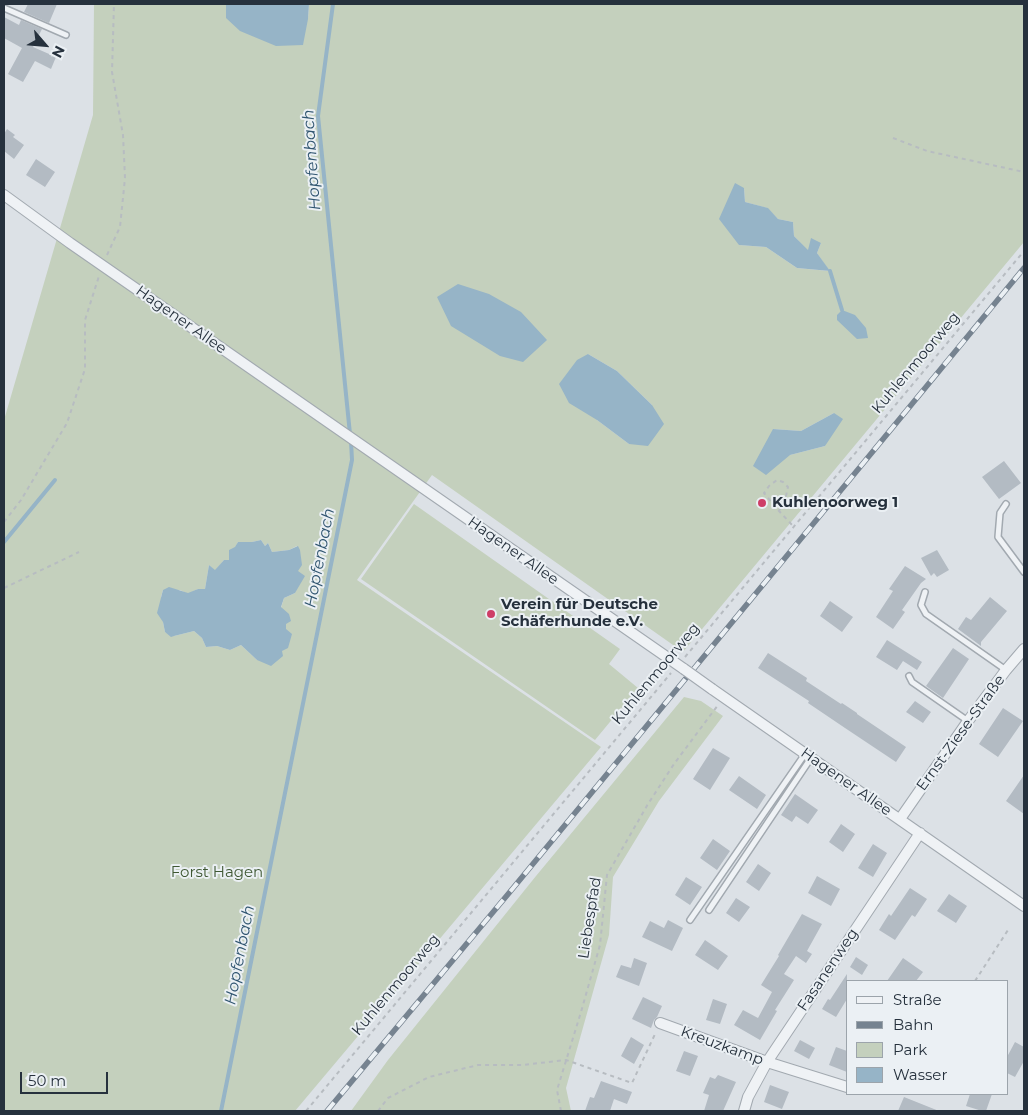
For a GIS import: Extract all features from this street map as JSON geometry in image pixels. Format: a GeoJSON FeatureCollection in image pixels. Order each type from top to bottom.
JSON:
{"type":"FeatureCollection","features":[{"type":"Feature","properties":{"kind":"street","name":"Hagener Allee"},"geometry":{"type":"LineString","coordinates":[[4,195],[70,243],[1024,906]]}},
{"type":"Feature","properties":{"kind":"street","name":"Ernst-Ziese-Straße"},"geometry":{"type":"LineString","coordinates":[[900,819],[968,721],[1024,649]]}},
{"type":"Feature","properties":{"kind":"street","name":"Fasanenweg"},"geometry":{"type":"LineString","coordinates":[[744,1111],[748,1098],[767,1062],[920,833]]}},
{"type":"Feature","properties":{"kind":"street","name":"Kreuzkamp"},"geometry":{"type":"LineString","coordinates":[[660,1023],[767,1062],[846,1087]]}},
{"type":"Feature","properties":{"kind":"lane"},"geometry":{"type":"LineString","coordinates":[[4,8],[66,35]]}},
{"type":"Feature","properties":{"kind":"lane"},"geometry":{"type":"LineString","coordinates":[[1006,504],[1000,513],[998,537],[1024,572]]}},
{"type":"Feature","properties":{"kind":"lane"},"geometry":{"type":"LineString","coordinates":[[925,592],[921,605],[926,614],[1006,670]]}},
{"type":"Feature","properties":{"kind":"lane"},"geometry":{"type":"LineString","coordinates":[[909,676],[912,682],[968,721]]}},
{"type":"Feature","properties":{"kind":"lane"},"geometry":{"type":"LineString","coordinates":[[710,910],[808,755]]}},
{"type":"Feature","properties":{"kind":"lane"},"geometry":{"type":"LineString","coordinates":[[690,920],[808,755]]}},
{"type":"Feature","properties":{"kind":"path"},"geometry":{"type":"LineString","coordinates":[[4,522],[21,500],[67,423],[85,369],[85,320],[102,265],[120,227],[125,178],[123,136],[112,72],[114,4]]}},
{"type":"Feature","properties":{"kind":"path"},"geometry":{"type":"LineString","coordinates":[[893,138],[927,151],[1024,172]]}},
{"type":"Feature","properties":{"kind":"path","name":"Kuhlenmoorweg"},"geometry":{"type":"LineString","coordinates":[[306,1111],[681,667],[794,527],[1024,252]]}},
{"type":"Feature","properties":{"kind":"path"},"geometry":{"type":"LineString","coordinates":[[779,511],[788,487],[783,482],[777,480],[764,493],[779,511],[794,527]]}},
{"type":"Feature","properties":{"kind":"path"},"geometry":{"type":"LineString","coordinates":[[4,588],[79,552]]}},
{"type":"Feature","properties":{"kind":"path","name":"Liebespfad"},"geometry":{"type":"LineString","coordinates":[[561,1111],[557,1090],[600,945],[607,875],[648,804],[674,764],[724,697]]}},
{"type":"Feature","properties":{"kind":"path"},"geometry":{"type":"LineString","coordinates":[[976,980],[1008,930]]}},
{"type":"Feature","properties":{"kind":"path"},"geometry":{"type":"LineString","coordinates":[[378,1111],[388,1098],[429,1077],[478,1065],[522,1066],[566,1060],[632,1083],[660,1023]]}},
{"type":"Feature","properties":{"kind":"green space","name":"Forst Hagen"},"geometry":{"type":"Polygon","coordinates":[[[94,4],[226,4],[226,18],[308,19],[309,4],[1024,4],[1024,242],[683,652],[432,475],[357,580],[601,747],[295,1111],[4,1111],[4,420],[93,115],[94,4]],[[744,188],[739,245],[766,247],[797,268],[829,271],[817,253],[821,243],[808,251],[794,236],[793,222],[778,219],[767,208],[745,202],[744,188]],[[588,354],[597,420],[629,444],[652,405],[617,371],[588,354]],[[834,413],[801,431],[773,429],[790,455],[825,446],[834,413]],[[261,540],[238,542],[230,560],[224,560],[215,571],[209,565],[205,589],[198,589],[188,594],[180,590],[163,590],[161,597],[165,632],[174,636],[194,631],[202,638],[206,647],[217,646],[230,650],[241,645],[257,660],[282,650],[286,624],[281,608],[284,598],[295,593],[298,571],[297,546],[289,550],[272,552],[268,543],[265,546],[261,540]]]}},
{"type":"Feature","properties":{"kind":"green space","name":"Verein für Deutsche Schäferhunde e.V."},"geometry":{"type":"Polygon","coordinates":[[[414,504],[620,649],[609,664],[638,688],[595,740],[361,579],[414,504]]]}},
{"type":"Feature","properties":{"kind":"green space"},"geometry":{"type":"Polygon","coordinates":[[[684,697],[701,701],[723,716],[659,801],[613,877],[609,935],[566,1088],[571,1111],[351,1111],[388,1060],[536,876],[684,697]]]}},
{"type":"Feature","properties":{"kind":"water"},"geometry":{"type":"Polygon","coordinates":[[[226,4],[309,4],[303,45],[276,46],[240,31],[226,18],[226,4]]]}},
{"type":"Feature","properties":{"kind":"water"},"geometry":{"type":"Polygon","coordinates":[[[735,183],[744,188],[745,202],[768,208],[778,219],[793,222],[794,236],[808,250],[811,238],[821,243],[817,253],[830,271],[797,268],[766,247],[739,245],[719,219],[735,183]]]}},
{"type":"Feature","properties":{"kind":"water"},"geometry":{"type":"Polygon","coordinates":[[[458,284],[489,294],[521,312],[547,340],[523,362],[500,356],[451,326],[437,297],[458,284]]]}},
{"type":"Feature","properties":{"kind":"water"},"geometry":{"type":"Polygon","coordinates":[[[842,310],[855,315],[866,328],[868,338],[857,339],[837,320],[837,315],[842,310]]]}},
{"type":"Feature","properties":{"kind":"water"},"geometry":{"type":"Polygon","coordinates":[[[588,354],[617,371],[652,405],[664,424],[648,446],[629,444],[597,420],[569,403],[559,384],[577,360],[588,354]]]}},
{"type":"Feature","properties":{"kind":"water"},"geometry":{"type":"Polygon","coordinates":[[[834,413],[843,419],[825,446],[790,455],[766,475],[753,466],[773,429],[801,431],[834,413]]]}},
{"type":"Feature","properties":{"kind":"water"},"geometry":{"type":"Polygon","coordinates":[[[261,540],[265,546],[268,543],[272,552],[289,550],[298,546],[302,565],[298,571],[305,576],[295,593],[284,598],[281,607],[289,614],[291,621],[286,624],[286,629],[292,634],[288,648],[282,651],[283,656],[271,666],[257,660],[241,645],[230,650],[217,646],[206,647],[202,638],[194,631],[171,637],[165,632],[163,622],[157,613],[163,590],[169,587],[188,593],[198,589],[205,589],[209,565],[215,570],[224,560],[229,560],[229,550],[235,547],[238,542],[261,540]]]}},
{"type":"Feature","properties":{"kind":"building"},"geometry":{"type":"Polygon","coordinates":[[[28,4],[57,4],[49,23],[24,12],[28,4]]]}},
{"type":"Feature","properties":{"kind":"building"},"geometry":{"type":"Polygon","coordinates":[[[4,17],[19,25],[21,20],[42,29],[33,47],[56,57],[51,69],[35,61],[23,82],[8,74],[22,48],[4,38],[4,17]]]}},
{"type":"Feature","properties":{"kind":"building"},"geometry":{"type":"Polygon","coordinates":[[[7,129],[15,135],[13,137],[24,145],[14,159],[4,151],[4,134],[7,129]]]}},
{"type":"Feature","properties":{"kind":"building"},"geometry":{"type":"Polygon","coordinates":[[[36,159],[55,172],[45,187],[26,175],[36,159]]]}},
{"type":"Feature","properties":{"kind":"building"},"geometry":{"type":"Polygon","coordinates":[[[1004,461],[1021,483],[999,499],[982,477],[1004,461]]]}},
{"type":"Feature","properties":{"kind":"building"},"geometry":{"type":"Polygon","coordinates":[[[937,550],[949,570],[937,577],[934,573],[931,576],[921,558],[937,550]]]}},
{"type":"Feature","properties":{"kind":"building"},"geometry":{"type":"Polygon","coordinates":[[[905,566],[926,579],[921,583],[902,610],[905,612],[893,629],[876,617],[893,591],[889,589],[905,566]]]}},
{"type":"Feature","properties":{"kind":"building"},"geometry":{"type":"Polygon","coordinates":[[[990,597],[1007,611],[981,642],[981,646],[958,629],[966,617],[971,620],[990,597]]]}},
{"type":"Feature","properties":{"kind":"building"},"geometry":{"type":"Polygon","coordinates":[[[830,601],[853,617],[842,632],[820,616],[830,601]]]}},
{"type":"Feature","properties":{"kind":"building"},"geometry":{"type":"Polygon","coordinates":[[[887,640],[922,662],[917,670],[903,661],[897,670],[876,657],[887,640]]]}},
{"type":"Feature","properties":{"kind":"building"},"geometry":{"type":"Polygon","coordinates":[[[953,648],[969,659],[943,698],[926,686],[953,648]]]}},
{"type":"Feature","properties":{"kind":"building"},"geometry":{"type":"Polygon","coordinates":[[[768,653],[807,678],[806,681],[906,747],[896,762],[758,668],[768,653]]]}},
{"type":"Feature","properties":{"kind":"building"},"geometry":{"type":"Polygon","coordinates":[[[915,701],[931,712],[923,723],[906,712],[915,701]]]}},
{"type":"Feature","properties":{"kind":"building"},"geometry":{"type":"Polygon","coordinates":[[[1003,708],[1023,721],[998,757],[979,744],[1003,708]]]}},
{"type":"Feature","properties":{"kind":"building"},"geometry":{"type":"Polygon","coordinates":[[[713,748],[730,758],[710,790],[693,779],[713,748]]]}},
{"type":"Feature","properties":{"kind":"building"},"geometry":{"type":"Polygon","coordinates":[[[1024,775],[1024,814],[1006,801],[1024,775]]]}},
{"type":"Feature","properties":{"kind":"building"},"geometry":{"type":"Polygon","coordinates":[[[739,776],[766,795],[757,809],[729,790],[739,776]]]}},
{"type":"Feature","properties":{"kind":"building"},"geometry":{"type":"Polygon","coordinates":[[[795,794],[818,810],[808,824],[796,816],[792,822],[781,815],[795,794]]]}},
{"type":"Feature","properties":{"kind":"building"},"geometry":{"type":"Polygon","coordinates":[[[841,824],[855,834],[843,852],[829,842],[841,824]]]}},
{"type":"Feature","properties":{"kind":"building"},"geometry":{"type":"Polygon","coordinates":[[[713,839],[730,851],[717,870],[700,858],[713,839]]]}},
{"type":"Feature","properties":{"kind":"building"},"geometry":{"type":"Polygon","coordinates":[[[873,844],[887,853],[873,877],[858,868],[873,844]]]}},
{"type":"Feature","properties":{"kind":"building"},"geometry":{"type":"Polygon","coordinates":[[[758,864],[771,873],[759,891],[746,882],[758,864]]]}},
{"type":"Feature","properties":{"kind":"building"},"geometry":{"type":"Polygon","coordinates":[[[817,876],[840,889],[831,906],[808,893],[817,876]]]}},
{"type":"Feature","properties":{"kind":"building"},"geometry":{"type":"Polygon","coordinates":[[[686,877],[702,887],[690,905],[675,895],[686,877]]]}},
{"type":"Feature","properties":{"kind":"building"},"geometry":{"type":"Polygon","coordinates":[[[910,888],[927,899],[915,917],[912,915],[895,940],[879,930],[910,888]]]}},
{"type":"Feature","properties":{"kind":"building"},"geometry":{"type":"Polygon","coordinates":[[[949,894],[967,906],[956,923],[937,911],[949,894]]]}},
{"type":"Feature","properties":{"kind":"building"},"geometry":{"type":"Polygon","coordinates":[[[736,898],[750,907],[739,922],[726,913],[736,898]]]}},
{"type":"Feature","properties":{"kind":"building"},"geometry":{"type":"Polygon","coordinates":[[[802,914],[822,924],[807,951],[812,954],[806,963],[796,956],[784,974],[794,980],[775,1010],[777,1011],[760,1040],[734,1025],[743,1010],[758,1018],[772,992],[761,985],[802,914]]]}},
{"type":"Feature","properties":{"kind":"building"},"geometry":{"type":"Polygon","coordinates":[[[668,920],[683,928],[672,951],[642,937],[650,921],[664,928],[668,920]]]}},
{"type":"Feature","properties":{"kind":"building"},"geometry":{"type":"Polygon","coordinates":[[[705,940],[728,956],[718,970],[695,955],[705,940]]]}},
{"type":"Feature","properties":{"kind":"building"},"geometry":{"type":"Polygon","coordinates":[[[856,957],[868,965],[862,975],[850,967],[856,957]]]}},
{"type":"Feature","properties":{"kind":"building"},"geometry":{"type":"Polygon","coordinates":[[[634,958],[647,963],[639,986],[616,977],[621,965],[631,968],[634,958]]]}},
{"type":"Feature","properties":{"kind":"building"},"geometry":{"type":"Polygon","coordinates":[[[903,958],[923,972],[917,980],[888,980],[903,958]]]}},
{"type":"Feature","properties":{"kind":"building"},"geometry":{"type":"Polygon","coordinates":[[[847,974],[846,1001],[836,1017],[822,1009],[828,999],[830,1000],[847,974]]]}},
{"type":"Feature","properties":{"kind":"building"},"geometry":{"type":"Polygon","coordinates":[[[643,997],[662,1006],[651,1028],[632,1019],[643,997]]]}},
{"type":"Feature","properties":{"kind":"building"},"geometry":{"type":"Polygon","coordinates":[[[713,999],[727,1004],[720,1024],[706,1020],[713,999]]]}},
{"type":"Feature","properties":{"kind":"building"},"geometry":{"type":"Polygon","coordinates":[[[631,1037],[644,1045],[634,1064],[621,1056],[631,1037]]]}},
{"type":"Feature","properties":{"kind":"building"},"geometry":{"type":"Polygon","coordinates":[[[800,1040],[815,1048],[809,1059],[794,1051],[800,1040]]]}},
{"type":"Feature","properties":{"kind":"building"},"geometry":{"type":"Polygon","coordinates":[[[1015,1042],[1024,1047],[1024,1061],[1015,1077],[1008,1074],[1008,1055],[1015,1042]]]}},
{"type":"Feature","properties":{"kind":"building"},"geometry":{"type":"Polygon","coordinates":[[[836,1047],[846,1051],[846,1072],[829,1065],[836,1047]]]}},
{"type":"Feature","properties":{"kind":"building"},"geometry":{"type":"Polygon","coordinates":[[[684,1051],[698,1056],[690,1076],[676,1071],[684,1051]]]}},
{"type":"Feature","properties":{"kind":"building"},"geometry":{"type":"Polygon","coordinates":[[[718,1075],[736,1082],[723,1111],[704,1111],[709,1095],[703,1093],[710,1077],[715,1079],[718,1075]]]}},
{"type":"Feature","properties":{"kind":"building"},"geometry":{"type":"Polygon","coordinates":[[[601,1081],[632,1092],[627,1104],[614,1099],[610,1111],[585,1111],[590,1097],[594,1098],[601,1081]]]}},
{"type":"Feature","properties":{"kind":"building"},"geometry":{"type":"Polygon","coordinates":[[[770,1085],[789,1092],[782,1109],[764,1102],[770,1085]]]}},
{"type":"Feature","properties":{"kind":"building"},"geometry":{"type":"Polygon","coordinates":[[[970,1095],[992,1095],[986,1111],[966,1106],[970,1095]]]}},
{"type":"Feature","properties":{"kind":"building"},"geometry":{"type":"Polygon","coordinates":[[[904,1097],[939,1111],[898,1111],[904,1097]]]}},
{"type":"Feature","properties":{"kind":"waterway","name":"Hopfenbach"},"geometry":{"type":"LineString","coordinates":[[333,4],[318,116],[350,434]]}},
{"type":"Feature","properties":{"kind":"waterway"},"geometry":{"type":"LineString","coordinates":[[830,271],[842,310]]}},
{"type":"Feature","properties":{"kind":"waterway","name":"Hopfenbach"},"geometry":{"type":"LineString","coordinates":[[221,1111],[352,460],[351,441]]}},
{"type":"Feature","properties":{"kind":"waterway"},"geometry":{"type":"LineString","coordinates":[[4,542],[55,480]]}},
{"type":"Feature","properties":{"kind":"railway"},"geometry":{"type":"LineString","coordinates":[[327,1111],[1024,268]]}},
{"type":"Feature","properties":{"kind":"place","name":"Kuhlenoorweg 1"},"geometry":{"type":"Point","coordinates":[762,503]}},
{"type":"Feature","properties":{"kind":"place","name":"Verein für Deutsche Schäferhunde e.V."},"geometry":{"type":"Point","coordinates":[491,614]}}]}
